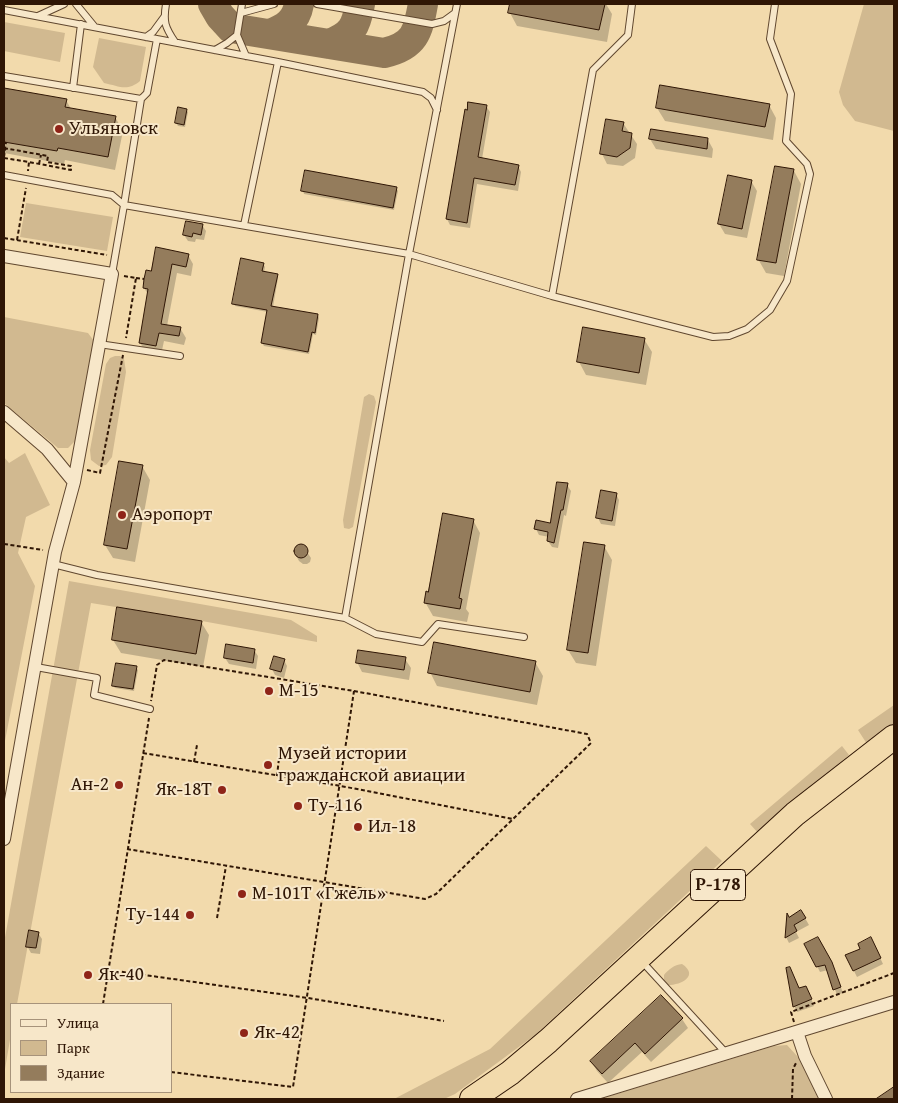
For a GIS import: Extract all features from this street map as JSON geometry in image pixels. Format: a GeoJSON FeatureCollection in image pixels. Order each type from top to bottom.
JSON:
{"type":"FeatureCollection","features":[{"type":"Feature","properties":{"kind":"highway","name":"Р-178"},"geometry":{"type":"LineString","coordinates":[[480,1099],[548,1041],[795,814],[894,737]]}},
{"type":"Feature","properties":{"kind":"highway","name":"Р-178"},"geometry":{"type":"LineString","coordinates":[[480,1099],[562,1047],[747,873],[862,777],[894,754]]}},
{"type":"Feature","properties":{"kind":"street"},"geometry":{"type":"LineString","coordinates":[[4,256],[112,274],[74,482],[54,558],[4,840]]}},
{"type":"Feature","properties":{"kind":"street"},"geometry":{"type":"LineString","coordinates":[[4,412],[47,449],[74,482]]}},
{"type":"Feature","properties":{"kind":"street"},"geometry":{"type":"LineString","coordinates":[[577,1099],[894,1002]]}},
{"type":"Feature","properties":{"kind":"street"},"geometry":{"type":"LineString","coordinates":[[797,1032],[826,1099]]}},
{"type":"Feature","properties":{"kind":"lane"},"geometry":{"type":"LineString","coordinates":[[38,16],[64,4]]}},
{"type":"Feature","properties":{"kind":"lane"},"geometry":{"type":"LineString","coordinates":[[76,4],[94,27]]}},
{"type":"Feature","properties":{"kind":"lane"},"geometry":{"type":"LineString","coordinates":[[166,4],[165,26],[175,42]]}},
{"type":"Feature","properties":{"kind":"lane"},"geometry":{"type":"LineString","coordinates":[[246,56],[237,34],[240,13],[244,4],[253,10]]}},
{"type":"Feature","properties":{"kind":"lane"},"geometry":{"type":"LineString","coordinates":[[240,13],[274,4]]}},
{"type":"Feature","properties":{"kind":"lane"},"geometry":{"type":"LineString","coordinates":[[317,4],[432,24],[444,21],[455,13]]}},
{"type":"Feature","properties":{"kind":"lane"},"geometry":{"type":"LineString","coordinates":[[344,618],[456,4]]}},
{"type":"Feature","properties":{"kind":"lane"},"geometry":{"type":"LineString","coordinates":[[552,296],[593,70],[628,35],[632,4]]}},
{"type":"Feature","properties":{"kind":"lane"},"geometry":{"type":"LineString","coordinates":[[4,175],[112,195],[124,205],[409,254],[552,296],[713,337],[729,336],[747,329],[770,310],[787,281],[810,174],[807,164],[786,141],[791,94],[770,40],[775,4]]}},
{"type":"Feature","properties":{"kind":"lane"},"geometry":{"type":"LineString","coordinates":[[4,10],[278,62],[423,92],[431,98],[437,111]]}},
{"type":"Feature","properties":{"kind":"lane"},"geometry":{"type":"LineString","coordinates":[[146,37],[153,32],[164,17]]}},
{"type":"Feature","properties":{"kind":"lane"},"geometry":{"type":"LineString","coordinates":[[73,88],[81,24]]}},
{"type":"Feature","properties":{"kind":"lane"},"geometry":{"type":"LineString","coordinates":[[215,50],[237,34]]}},
{"type":"Feature","properties":{"kind":"lane"},"geometry":{"type":"LineString","coordinates":[[112,274],[141,99],[147,93],[157,39]]}},
{"type":"Feature","properties":{"kind":"lane"},"geometry":{"type":"LineString","coordinates":[[244,225],[278,62]]}},
{"type":"Feature","properties":{"kind":"lane"},"geometry":{"type":"LineString","coordinates":[[4,76],[141,99]]}},
{"type":"Feature","properties":{"kind":"lane"},"geometry":{"type":"LineString","coordinates":[[99,344],[180,356]]}},
{"type":"Feature","properties":{"kind":"lane"},"geometry":{"type":"LineString","coordinates":[[54,558],[97,575],[344,618],[376,634],[422,642],[438,624],[524,637]]}},
{"type":"Feature","properties":{"kind":"lane"},"geometry":{"type":"LineString","coordinates":[[36,667],[96,678],[94,696],[150,709]]}},
{"type":"Feature","properties":{"kind":"lane"},"geometry":{"type":"LineString","coordinates":[[647,967],[726,1053]]}},
{"type":"Feature","properties":{"kind":"path"},"geometry":{"type":"LineString","coordinates":[[4,148],[48,156],[47,162],[71,166],[71,170],[4,157],[4,148],[6,142]]}},
{"type":"Feature","properties":{"kind":"path"},"geometry":{"type":"LineString","coordinates":[[39,164],[41,155]]}},
{"type":"Feature","properties":{"kind":"path"},"geometry":{"type":"LineString","coordinates":[[18,240],[30,162]]}},
{"type":"Feature","properties":{"kind":"path"},"geometry":{"type":"LineString","coordinates":[[4,238],[116,257]]}},
{"type":"Feature","properties":{"kind":"path"},"geometry":{"type":"LineString","coordinates":[[112,274],[144,279]]}},
{"type":"Feature","properties":{"kind":"path"},"geometry":{"type":"LineString","coordinates":[[76,468],[100,473],[136,278]]}},
{"type":"Feature","properties":{"kind":"path"},"geometry":{"type":"LineString","coordinates":[[4,544],[54,558]]}},
{"type":"Feature","properties":{"kind":"path"},"geometry":{"type":"LineString","coordinates":[[104,1003],[127,849],[157,665],[164,660],[354,691],[587,734],[591,744],[436,894],[425,899],[127,849]]}},
{"type":"Feature","properties":{"kind":"path"},"geometry":{"type":"LineString","coordinates":[[172,1072],[294,1087],[354,691]]}},
{"type":"Feature","properties":{"kind":"path"},"geometry":{"type":"LineString","coordinates":[[194,762],[197,745]]}},
{"type":"Feature","properties":{"kind":"path"},"geometry":{"type":"LineString","coordinates":[[143,753],[341,786],[513,819]]}},
{"type":"Feature","properties":{"kind":"path"},"geometry":{"type":"LineString","coordinates":[[277,776],[279,758]]}},
{"type":"Feature","properties":{"kind":"path"},"geometry":{"type":"LineString","coordinates":[[217,918],[226,866]]}},
{"type":"Feature","properties":{"kind":"path"},"geometry":{"type":"LineString","coordinates":[[109,970],[308,998],[444,1021]]}},
{"type":"Feature","properties":{"kind":"path"},"geometry":{"type":"LineString","coordinates":[[797,1032],[791,1012],[864,986],[894,973]]}},
{"type":"Feature","properties":{"kind":"path"},"geometry":{"type":"LineString","coordinates":[[792,1099],[793,1069],[796,1062],[806,1056]]}},
{"type":"Feature","properties":{"kind":"green space"},"geometry":{"type":"Polygon","coordinates":[[[864,4],[894,4],[894,131],[855,121],[843,105],[839,92],[864,4]]]}},
{"type":"Feature","properties":{"kind":"green space"},"geometry":{"type":"Polygon","coordinates":[[[4,22],[65,33],[60,62],[4,51],[4,22]]]}},
{"type":"Feature","properties":{"kind":"green space"},"geometry":{"type":"Polygon","coordinates":[[[99,38],[146,47],[140,81],[127,87],[104,83],[93,67],[99,38]]]}},
{"type":"Feature","properties":{"kind":"green space"},"geometry":{"type":"Polygon","coordinates":[[[26,203],[113,217],[107,251],[20,237],[26,203]]]}},
{"type":"Feature","properties":{"kind":"green space"},"geometry":{"type":"Polygon","coordinates":[[[4,317],[88,333],[94,341],[75,441],[68,448],[58,448],[4,403],[4,317]]]}},
{"type":"Feature","properties":{"kind":"green space"},"geometry":{"type":"Polygon","coordinates":[[[120,356],[124,359],[126,372],[112,457],[106,465],[99,466],[91,460],[90,450],[106,364],[110,358],[120,356]]]}},
{"type":"Feature","properties":{"kind":"green space"},"geometry":{"type":"Polygon","coordinates":[[[369,394],[374,396],[376,402],[353,527],[349,529],[344,528],[343,520],[364,397],[369,394]]]}},
{"type":"Feature","properties":{"kind":"green space"},"geometry":{"type":"Polygon","coordinates":[[[25,453],[50,505],[26,517],[18,553],[35,586],[4,746],[4,457],[9,463],[25,453]]]}},
{"type":"Feature","properties":{"kind":"green space"},"geometry":{"type":"Polygon","coordinates":[[[69,581],[291,620],[317,636],[317,642],[91,603],[17,1003],[10,1003],[10,1040],[4,1075],[4,943],[69,581]]]}},
{"type":"Feature","properties":{"kind":"green space"},"geometry":{"type":"Polygon","coordinates":[[[894,705],[894,725],[867,744],[858,730],[894,705]]]}},
{"type":"Feature","properties":{"kind":"green space"},"geometry":{"type":"Polygon","coordinates":[[[842,746],[849,755],[759,834],[750,824],[842,746]]]}},
{"type":"Feature","properties":{"kind":"green space"},"geometry":{"type":"Polygon","coordinates":[[[706,846],[722,861],[535,1035],[455,1094],[444,1099],[394,1099],[490,1049],[706,846]]]}},
{"type":"Feature","properties":{"kind":"green space"},"geometry":{"type":"Polygon","coordinates":[[[682,964],[687,968],[689,976],[677,984],[666,985],[664,975],[672,968],[682,964]]]}},
{"type":"Feature","properties":{"kind":"green space"},"geometry":{"type":"Polygon","coordinates":[[[787,1045],[798,1057],[821,1099],[600,1099],[774,1046],[787,1045]]]}},
{"type":"Feature","properties":{"kind":"building"},"geometry":{"type":"Polygon","coordinates":[[[510,4],[605,4],[599,30],[508,13],[510,4]]]}},
{"type":"Feature","properties":{"kind":"building"},"geometry":{"type":"Polygon","coordinates":[[[660,85],[770,104],[765,127],[656,108],[660,85]]]}},
{"type":"Feature","properties":{"kind":"building","name":"Ульяновск"},"geometry":{"type":"Polygon","coordinates":[[[4,88],[67,99],[65,107],[116,116],[108,157],[58,148],[57,151],[4,142],[4,88]]]}},
{"type":"Feature","properties":{"kind":"building"},"geometry":{"type":"Polygon","coordinates":[[[468,102],[487,105],[478,157],[519,165],[515,185],[474,178],[467,223],[446,219],[465,109],[467,110],[468,102]]]}},
{"type":"Feature","properties":{"kind":"building"},"geometry":{"type":"Polygon","coordinates":[[[178,107],[187,109],[184,125],[175,123],[178,107]]]}},
{"type":"Feature","properties":{"kind":"building"},"geometry":{"type":"Polygon","coordinates":[[[606,119],[624,122],[622,131],[632,133],[630,148],[617,157],[600,154],[606,119]]]}},
{"type":"Feature","properties":{"kind":"building"},"geometry":{"type":"Polygon","coordinates":[[[651,129],[708,138],[707,149],[649,139],[651,129]]]}},
{"type":"Feature","properties":{"kind":"building"},"geometry":{"type":"Polygon","coordinates":[[[775,166],[794,169],[776,263],[757,260],[775,166]]]}},
{"type":"Feature","properties":{"kind":"building"},"geometry":{"type":"Polygon","coordinates":[[[305,170],[397,187],[393,208],[301,191],[305,170]]]}},
{"type":"Feature","properties":{"kind":"building"},"geometry":{"type":"Polygon","coordinates":[[[728,175],[752,180],[742,229],[718,224],[728,175]]]}},
{"type":"Feature","properties":{"kind":"building"},"geometry":{"type":"Polygon","coordinates":[[[186,221],[203,224],[201,235],[193,233],[192,237],[183,235],[186,221]]]}},
{"type":"Feature","properties":{"kind":"building"},"geometry":{"type":"Polygon","coordinates":[[[156,247],[189,254],[186,267],[172,264],[161,324],[181,327],[179,336],[159,333],[156,346],[139,343],[148,289],[143,288],[144,279],[146,270],[151,271],[156,247]]]}},
{"type":"Feature","properties":{"kind":"building"},"geometry":{"type":"Polygon","coordinates":[[[241,258],[264,263],[262,271],[278,274],[271,306],[318,314],[315,333],[312,332],[308,352],[261,343],[267,310],[232,304],[241,258]]]}},
{"type":"Feature","properties":{"kind":"building"},"geometry":{"type":"Polygon","coordinates":[[[583,327],[645,338],[639,373],[577,362],[583,327]]]}},
{"type":"Feature","properties":{"kind":"building","name":"Аэропорт"},"geometry":{"type":"Polygon","coordinates":[[[119,461],[143,465],[127,549],[104,545],[119,461]]]}},
{"type":"Feature","properties":{"kind":"building"},"geometry":{"type":"Polygon","coordinates":[[[557,482],[568,483],[554,543],[547,541],[548,532],[534,529],[536,520],[550,523],[557,482]]]}},
{"type":"Feature","properties":{"kind":"building"},"geometry":{"type":"Polygon","coordinates":[[[601,490],[617,493],[612,521],[596,518],[601,490]]]}},
{"type":"Feature","properties":{"kind":"building"},"geometry":{"type":"Polygon","coordinates":[[[443,513],[474,519],[459,598],[462,599],[460,609],[424,603],[426,591],[428,592],[443,513]]]}},
{"type":"Feature","properties":{"kind":"building"},"geometry":{"type":"Polygon","coordinates":[[[584,542],[605,545],[588,653],[567,650],[584,542]]]}},
{"type":"Feature","properties":{"kind":"building"},"geometry":{"type":"Polygon","coordinates":[[[298,544],[304,544],[308,551],[304,558],[298,558],[294,554],[294,548],[298,544]]]}},
{"type":"Feature","properties":{"kind":"building"},"geometry":{"type":"Polygon","coordinates":[[[117,607],[202,621],[196,654],[112,640],[117,607]]]}},
{"type":"Feature","properties":{"kind":"building"},"geometry":{"type":"Polygon","coordinates":[[[434,642],[536,661],[530,692],[428,673],[434,642]]]}},
{"type":"Feature","properties":{"kind":"building"},"geometry":{"type":"Polygon","coordinates":[[[226,644],[255,649],[253,663],[224,658],[226,644]]]}},
{"type":"Feature","properties":{"kind":"building"},"geometry":{"type":"Polygon","coordinates":[[[358,650],[406,657],[404,670],[356,663],[358,650]]]}},
{"type":"Feature","properties":{"kind":"building"},"geometry":{"type":"Polygon","coordinates":[[[274,656],[285,659],[281,672],[270,669],[274,656]]]}},
{"type":"Feature","properties":{"kind":"building"},"geometry":{"type":"Polygon","coordinates":[[[116,663],[137,666],[133,689],[112,686],[116,663]]]}},
{"type":"Feature","properties":{"kind":"building"},"geometry":{"type":"Polygon","coordinates":[[[801,910],[806,918],[794,925],[797,931],[785,938],[787,913],[789,917],[801,910]]]}},
{"type":"Feature","properties":{"kind":"building"},"geometry":{"type":"Polygon","coordinates":[[[29,930],[39,932],[36,948],[26,947],[29,930]]]}},
{"type":"Feature","properties":{"kind":"building"},"geometry":{"type":"Polygon","coordinates":[[[818,937],[832,962],[841,987],[833,990],[825,965],[816,967],[804,944],[818,937]]]}},
{"type":"Feature","properties":{"kind":"building"},"geometry":{"type":"Polygon","coordinates":[[[871,937],[881,958],[853,971],[845,955],[860,949],[858,944],[871,937]]]}},
{"type":"Feature","properties":{"kind":"building"},"geometry":{"type":"Polygon","coordinates":[[[790,967],[799,988],[806,986],[812,999],[793,1007],[786,968],[790,967]]]}},
{"type":"Feature","properties":{"kind":"building"},"geometry":{"type":"Polygon","coordinates":[[[661,995],[683,1018],[645,1054],[635,1043],[602,1074],[590,1061],[661,995]]]}},
{"type":"Feature","properties":{"kind":"building"},"geometry":{"type":"Polygon","coordinates":[[[894,1087],[894,1099],[876,1099],[894,1087]]]}},
{"type":"Feature","properties":{"kind":"taxiway"},"geometry":{"type":"LineString","coordinates":[[213,4],[220,16],[231,28],[384,53],[409,42],[417,30],[423,4]]}},
{"type":"Feature","properties":{"kind":"taxiway"},"geometry":{"type":"LineString","coordinates":[[270,34],[281,29],[293,19],[299,4]]}},
{"type":"Feature","properties":{"kind":"taxiway"},"geometry":{"type":"LineString","coordinates":[[329,44],[337,41],[352,29],[357,19],[360,4]]}},
{"type":"Feature","properties":{"kind":"place","name":"Ульяновск"},"geometry":{"type":"Point","coordinates":[59,129]}},
{"type":"Feature","properties":{"kind":"place","name":"Аэропорт"},"geometry":{"type":"Point","coordinates":[122,515]}},
{"type":"Feature","properties":{"kind":"place","name":"М-15"},"geometry":{"type":"Point","coordinates":[269,691]}},
{"type":"Feature","properties":{"kind":"place","name":"Музей истории гражданской авиации"},"geometry":{"type":"Point","coordinates":[268,765]}},
{"type":"Feature","properties":{"kind":"place","name":"Ан-2"},"geometry":{"type":"Point","coordinates":[119,785]}},
{"type":"Feature","properties":{"kind":"place","name":"Як-18Т"},"geometry":{"type":"Point","coordinates":[222,790]}},
{"type":"Feature","properties":{"kind":"place","name":"Ту-116"},"geometry":{"type":"Point","coordinates":[298,806]}},
{"type":"Feature","properties":{"kind":"place","name":"Ил-18"},"geometry":{"type":"Point","coordinates":[358,827]}},
{"type":"Feature","properties":{"kind":"place","name":"М-101Т «Гжель»"},"geometry":{"type":"Point","coordinates":[242,894]}},
{"type":"Feature","properties":{"kind":"place","name":"Ту-144"},"geometry":{"type":"Point","coordinates":[190,915]}},
{"type":"Feature","properties":{"kind":"place","name":"Як-40"},"geometry":{"type":"Point","coordinates":[88,975]}},
{"type":"Feature","properties":{"kind":"place","name":"Як-42"},"geometry":{"type":"Point","coordinates":[244,1033]}}]}
